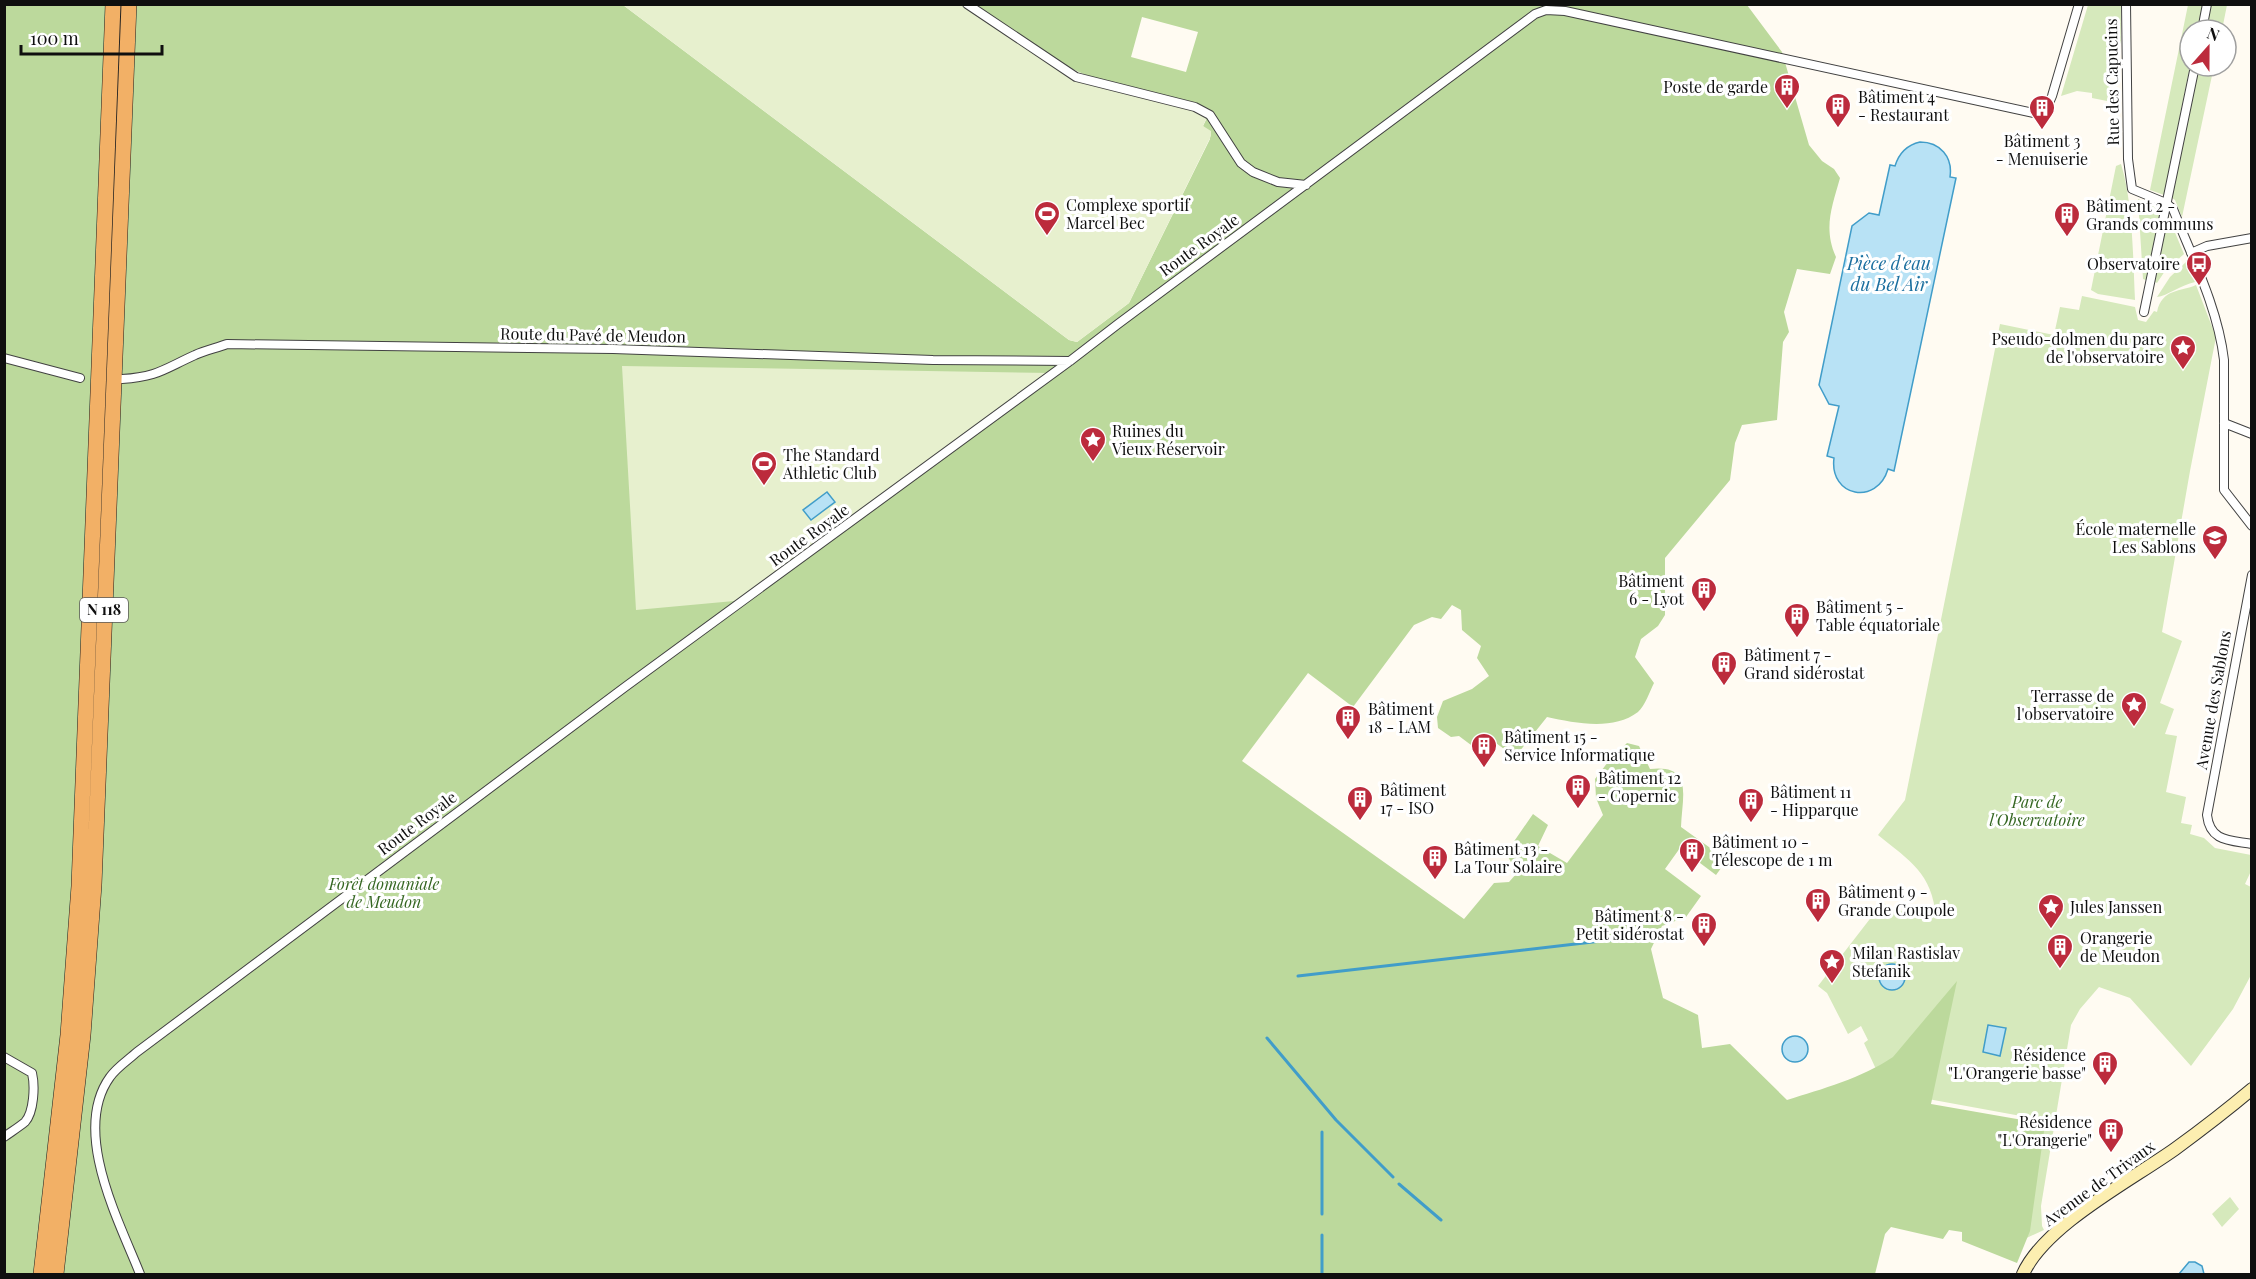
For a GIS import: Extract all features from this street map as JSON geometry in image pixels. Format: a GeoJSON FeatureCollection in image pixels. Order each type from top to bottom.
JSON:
{"type":"FeatureCollection","features":[{"type":"Feature","properties":{"kind":"highway","name":"N 118"},"geometry":{"type":"LineString","coordinates":[[41,1275],[67,1046],[79,886],[113,4]]}},
{"type":"Feature","properties":{"kind":"highway","name":"N 118"},"geometry":{"type":"LineString","coordinates":[[56,1275],[83,1035],[94,885],[129,4]]}},
{"type":"Feature","properties":{"kind":"main road","name":"Avenue de Trivaux"},"geometry":{"type":"LineString","coordinates":[[2023,1275],[2036,1252],[2057,1232],[2112,1191],[2175,1149],[2252,1089]]}},
{"type":"Feature","properties":{"kind":"street"},"geometry":{"type":"LineString","coordinates":[[968,4],[1076,76],[1195,107],[1210,115],[1241,163],[1254,172],[1292,185],[1306,185]]}},
{"type":"Feature","properties":{"kind":"street","name":"Route Royale"},"geometry":{"type":"LineString","coordinates":[[140,1275],[97,1162],[96,1118],[100,1094],[110,1076],[137,1052],[578,722],[1070,361],[1536,14],[1555,9],[1587,15],[2024,111],[2043,111],[2052,96],[2079,4]]}},
{"type":"Feature","properties":{"kind":"street","name":"Rue des Capucins"},"geometry":{"type":"LineString","coordinates":[[2126,4],[2128,159],[2132,189],[2166,203]]}},
{"type":"Feature","properties":{"kind":"street"},"geometry":{"type":"LineString","coordinates":[[2144,312],[2192,78]]}},
{"type":"Feature","properties":{"kind":"street"},"geometry":{"type":"LineString","coordinates":[[2166,203],[2173,209],[2192,253],[2222,339],[2224,490],[2252,526]]}},
{"type":"Feature","properties":{"kind":"street"},"geometry":{"type":"LineString","coordinates":[[2192,253],[2207,246],[2252,238]]}},
{"type":"Feature","properties":{"kind":"street","name":"Route du Pavé de Meudon"},"geometry":{"type":"LineString","coordinates":[[122,379],[143,378],[165,371],[196,354],[227,344],[613,349],[933,360],[1070,361]]}},
{"type":"Feature","properties":{"kind":"street"},"geometry":{"type":"LineString","coordinates":[[4,358],[80,378]]}},
{"type":"Feature","properties":{"kind":"street"},"geometry":{"type":"LineString","coordinates":[[2224,423],[2252,434]]}},
{"type":"Feature","properties":{"kind":"street","name":"Avenue des Sablons"},"geometry":{"type":"LineString","coordinates":[[2252,575],[2207,815],[2211,830],[2221,838],[2252,844]]}},
{"type":"Feature","properties":{"kind":"street"},"geometry":{"type":"LineString","coordinates":[[4,1057],[32,1073],[34,1082],[27,1120],[4,1137]]}},
{"type":"Feature","properties":{"kind":"green space","name":"Forêt domaniale de Meudon"},"geometry":{"type":"Polygon","coordinates":[[[5,5],[623,5],[1069,340],[1077,342],[1129,303],[1210,139],[1203,126],[1206,120],[1204,116],[1138,96],[1141,89],[1088,76],[1070,68],[974,5],[1747,5],[1782,52],[1809,145],[1840,178],[1829,227],[1836,257],[1830,274],[1797,269],[1784,312],[1789,332],[1783,342],[1777,420],[1742,425],[1735,443],[1730,480],[1665,558],[1665,615],[1658,626],[1641,639],[1635,657],[1654,683],[1641,709],[1628,718],[1606,724],[1582,723],[1547,717],[1515,757],[1489,738],[1479,751],[1459,736],[1451,737],[1438,728],[1437,717],[1443,701],[1472,689],[1489,676],[1477,658],[1481,646],[1462,630],[1461,610],[1452,605],[1441,619],[1432,617],[1414,625],[1353,707],[1308,673],[1242,761],[1464,919],[1494,883],[1509,882],[1517,873],[1506,853],[1533,814],[1548,825],[1538,846],[1567,863],[1603,815],[1596,798],[1595,779],[1627,743],[1639,746],[1650,769],[1664,769],[1674,772],[1679,777],[1683,794],[1681,827],[1727,860],[1716,875],[1680,848],[1665,869],[1701,896],[1686,917],[1662,926],[1651,949],[1663,998],[1698,1015],[1702,1048],[1730,1044],[1787,1100],[1855,1077],[1893,1057],[1957,981],[1931,1104],[2045,1124],[2030,1231],[2017,1263],[1962,1241],[1962,1232],[1949,1230],[1943,1239],[1891,1227],[1885,1234],[1875,1274],[5,1274],[5,5]],[[1142,17],[1131,57],[1186,72],[1198,32],[1142,17]]]}},
{"type":"Feature","properties":{"kind":"green space","name":"Complexe sportif Marcel Bec"},"geometry":{"type":"Polygon","coordinates":[[[623,5],[974,5],[1073,70],[1141,89],[1139,95],[1202,114],[1206,119],[1203,126],[1211,131],[1211,136],[1129,303],[1077,342],[1069,340],[623,5]]]}},
{"type":"Feature","properties":{"kind":"green space"},"geometry":{"type":"Polygon","coordinates":[[[2088,5],[2121,5],[2121,43],[2116,48],[2109,86],[2118,97],[2117,103],[2092,98],[2092,93],[2077,91],[2061,96],[2088,5]]]}},
{"type":"Feature","properties":{"kind":"green space"},"geometry":{"type":"Polygon","coordinates":[[[2188,5],[2203,5],[2200,18],[2185,18],[2188,5]]]}},
{"type":"Feature","properties":{"kind":"green space"},"geometry":{"type":"Polygon","coordinates":[[[2211,5],[2227,5],[2224,18],[2208,18],[2211,5]]]}},
{"type":"Feature","properties":{"kind":"green space"},"geometry":{"type":"Polygon","coordinates":[[[2178,54],[2178,78],[2188,78],[2164,195],[2150,190],[2178,54]]]}},
{"type":"Feature","properties":{"kind":"green space"},"geometry":{"type":"Polygon","coordinates":[[[2197,78],[2211,78],[2182,217],[2172,198],[2197,78]]]}},
{"type":"Feature","properties":{"kind":"green space"},"geometry":{"type":"Polygon","coordinates":[[[2121,164],[2130,213],[2135,300],[2098,294],[2091,290],[2116,166],[2121,164]]]}},
{"type":"Feature","properties":{"kind":"green space"},"geometry":{"type":"Polygon","coordinates":[[[2138,199],[2161,209],[2146,280],[2143,279],[2138,199]]]}},
{"type":"Feature","properties":{"kind":"green space"},"geometry":{"type":"Polygon","coordinates":[[[2168,216],[2184,254],[2165,271],[2157,283],[2155,282],[2168,216]]]}},
{"type":"Feature","properties":{"kind":"green space"},"geometry":{"type":"Polygon","coordinates":[[[2186,262],[2195,282],[2157,297],[2170,277],[2186,262]]]}},
{"type":"Feature","properties":{"kind":"green space","name":"Parc de l'Observatoire"},"geometry":{"type":"Polygon","coordinates":[[[2196,285],[2216,337],[2162,632],[2182,641],[2160,703],[2174,709],[2165,734],[2177,736],[2166,792],[2186,797],[2181,823],[2192,825],[2190,834],[2204,838],[2215,848],[2251,855],[2251,871],[2245,884],[2251,887],[2251,975],[2233,1009],[2191,1066],[2130,998],[2099,987],[2080,1009],[2071,1025],[2041,1206],[2044,1230],[2005,1248],[2032,1118],[1928,1099],[1885,1080],[1875,1067],[1864,1043],[1868,1040],[1861,1026],[1848,1034],[1827,993],[1818,986],[1883,902],[1891,909],[1936,917],[1930,889],[1918,869],[1878,835],[1905,800],[2000,324],[2054,335],[2060,307],[2079,310],[2082,296],[2135,307],[2138,320],[2146,322],[2154,311],[2157,312],[2159,304],[2168,295],[2196,285]]]}},
{"type":"Feature","properties":{"kind":"green space","name":"The Standard Athletic Club"},"geometry":{"type":"Polygon","coordinates":[[[622,366],[1053,373],[745,600],[636,610],[622,366]]]}},
{"type":"Feature","properties":{"kind":"green space"},"geometry":{"type":"Polygon","coordinates":[[[2230,1197],[2239,1209],[2222,1227],[2212,1214],[2230,1197]]]}},
{"type":"Feature","properties":{"kind":"water","name":"Pièce d'eau du Bel Air"},"geometry":{"type":"Polygon","coordinates":[[[1920,142],[1934,145],[1944,152],[1949,163],[1950,177],[1956,178],[1894,471],[1888,469],[1882,481],[1874,488],[1865,492],[1855,492],[1846,488],[1839,481],[1834,471],[1834,458],[1827,456],[1839,406],[1829,404],[1819,385],[1852,226],[1869,213],[1879,215],[1890,165],[1895,166],[1904,150],[1920,142]]]}},
{"type":"Feature","properties":{"kind":"water"},"geometry":{"type":"Polygon","coordinates":[[[827,492],[835,502],[811,520],[803,510],[827,492]]]}},
{"type":"Feature","properties":{"kind":"water"},"geometry":{"type":"Polygon","coordinates":[[[1892,964],[1901,968],[1905,977],[1901,986],[1892,990],[1883,986],[1879,977],[1883,968],[1892,964]]]}},
{"type":"Feature","properties":{"kind":"water"},"geometry":{"type":"Polygon","coordinates":[[[1988,1025],[2006,1028],[2000,1056],[1983,1052],[1988,1025]]]}},
{"type":"Feature","properties":{"kind":"water"},"geometry":{"type":"Polygon","coordinates":[[[1795,1036],[1804,1040],[1808,1049],[1804,1058],[1795,1062],[1786,1058],[1782,1049],[1786,1040],[1795,1036]]]}},
{"type":"Feature","properties":{"kind":"water"},"geometry":{"type":"Polygon","coordinates":[[[2189,1262],[2202,1266],[2204,1274],[2179,1274],[2189,1262]]]}},
{"type":"Feature","properties":{"kind":"waterway"},"geometry":{"type":"LineString","coordinates":[[1298,976],[1627,938]]}},
{"type":"Feature","properties":{"kind":"waterway"},"geometry":{"type":"LineString","coordinates":[[1267,1038],[1336,1120],[1393,1177]]}},
{"type":"Feature","properties":{"kind":"waterway"},"geometry":{"type":"LineString","coordinates":[[1322,1132],[1322,1214]]}},
{"type":"Feature","properties":{"kind":"waterway"},"geometry":{"type":"LineString","coordinates":[[1399,1184],[1441,1220]]}},
{"type":"Feature","properties":{"kind":"waterway"},"geometry":{"type":"LineString","coordinates":[[1322,1235],[1322,1274]]}},
{"type":"Feature","properties":{"kind":"place","name":"Poste de garde"},"geometry":{"type":"Point","coordinates":[1787,110]}},
{"type":"Feature","properties":{"kind":"place","name":"Bâtiment 4 - Restaurant"},"geometry":{"type":"Point","coordinates":[1838,129]}},
{"type":"Feature","properties":{"kind":"place","name":"Bâtiment 3 - Menuiserie"},"geometry":{"type":"Point","coordinates":[2042,131]}},
{"type":"Feature","properties":{"kind":"place","name":"Complexe sportif Marcel Bec"},"geometry":{"type":"Point","coordinates":[1047,237]}},
{"type":"Feature","properties":{"kind":"place","name":"Bâtiment 2 - Grands communs"},"geometry":{"type":"Point","coordinates":[2067,238]}},
{"type":"Feature","properties":{"kind":"place","name":"Observatoire"},"geometry":{"type":"Point","coordinates":[2199,287]}},
{"type":"Feature","properties":{"kind":"place","name":"Pseudo-dolmen du parc de l'observatoire"},"geometry":{"type":"Point","coordinates":[2183,371]}},
{"type":"Feature","properties":{"kind":"place","name":"Ruines du Vieux Réservoir"},"geometry":{"type":"Point","coordinates":[1093,463]}},
{"type":"Feature","properties":{"kind":"place","name":"The Standard Athletic Club"},"geometry":{"type":"Point","coordinates":[764,487]}},
{"type":"Feature","properties":{"kind":"place","name":"École maternelle Les Sablons"},"geometry":{"type":"Point","coordinates":[2215,561]}},
{"type":"Feature","properties":{"kind":"place","name":"Bâtiment 6 - Lyot"},"geometry":{"type":"Point","coordinates":[1704,613]}},
{"type":"Feature","properties":{"kind":"place","name":"Bâtiment 5 - Table équatoriale"},"geometry":{"type":"Point","coordinates":[1797,639]}},
{"type":"Feature","properties":{"kind":"place","name":"Bâtiment 7 - Grand sidérostat"},"geometry":{"type":"Point","coordinates":[1724,687]}},
{"type":"Feature","properties":{"kind":"place","name":"Terrasse de l'observatoire"},"geometry":{"type":"Point","coordinates":[2134,728]}},
{"type":"Feature","properties":{"kind":"place","name":"Bâtiment 18 - LAM"},"geometry":{"type":"Point","coordinates":[1348,741]}},
{"type":"Feature","properties":{"kind":"place","name":"Bâtiment 15 - Service Informatique"},"geometry":{"type":"Point","coordinates":[1484,769]}},
{"type":"Feature","properties":{"kind":"place","name":"Bâtiment 12 - Copernic"},"geometry":{"type":"Point","coordinates":[1578,810]}},
{"type":"Feature","properties":{"kind":"place","name":"Bâtiment 17 - ISO"},"geometry":{"type":"Point","coordinates":[1360,822]}},
{"type":"Feature","properties":{"kind":"place","name":"Bâtiment 11 - Hipparque"},"geometry":{"type":"Point","coordinates":[1751,824]}},
{"type":"Feature","properties":{"kind":"place","name":"Bâtiment 10 - Télescope de 1 m"},"geometry":{"type":"Point","coordinates":[1692,874]}},
{"type":"Feature","properties":{"kind":"place","name":"Bâtiment 13 - La Tour Solaire"},"geometry":{"type":"Point","coordinates":[1435,881]}},
{"type":"Feature","properties":{"kind":"place","name":"Bâtiment 9 - Grande Coupole"},"geometry":{"type":"Point","coordinates":[1818,924]}},
{"type":"Feature","properties":{"kind":"place","name":"Jules Janssen"},"geometry":{"type":"Point","coordinates":[2051,930]}},
{"type":"Feature","properties":{"kind":"place","name":"Bâtiment 8 - Petit sidérostat"},"geometry":{"type":"Point","coordinates":[1704,948]}},
{"type":"Feature","properties":{"kind":"place","name":"Orangerie de Meudon"},"geometry":{"type":"Point","coordinates":[2060,970]}},
{"type":"Feature","properties":{"kind":"place","name":"Milan Rastislav Stefanik"},"geometry":{"type":"Point","coordinates":[1832,985]}},
{"type":"Feature","properties":{"kind":"place","name":"Résidence \"L'Orangerie basse\""},"geometry":{"type":"Point","coordinates":[2105,1087]}},
{"type":"Feature","properties":{"kind":"place","name":"Résidence \"L'Orangerie\""},"geometry":{"type":"Point","coordinates":[2111,1154]}}]}
